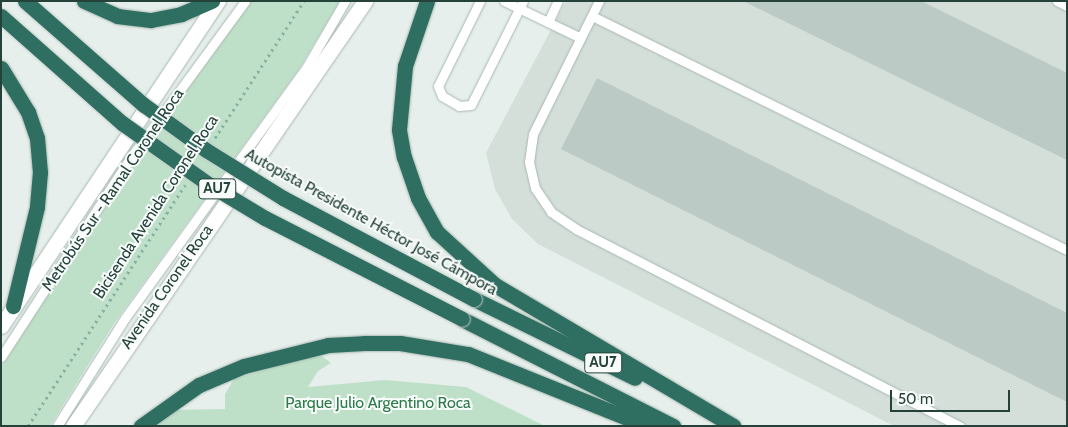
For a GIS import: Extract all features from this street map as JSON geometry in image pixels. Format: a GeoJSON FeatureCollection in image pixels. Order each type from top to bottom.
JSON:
{"type":"FeatureCollection","features":[{"type":"Feature","properties":{"kind":"highway","name":"Autopista Presidente Héctor José Cámpora"},"geometry":{"type":"LineString","coordinates":[[25,1],[144,105],[206,150],[283,198],[474,300],[733,426]]}},
{"type":"Feature","properties":{"kind":"highway"},"geometry":{"type":"LineString","coordinates":[[84,1],[117,16],[152,20],[181,14],[212,1]]}},
{"type":"Feature","properties":{"kind":"highway"},"geometry":{"type":"LineString","coordinates":[[427,1],[405,66],[399,130],[404,157],[418,198],[437,232],[495,285],[733,426]]}},
{"type":"Feature","properties":{"kind":"highway","name":"AU7"},"geometry":{"type":"LineString","coordinates":[[1,16],[122,123],[202,180],[265,218],[673,426]]}},
{"type":"Feature","properties":{"kind":"highway"},"geometry":{"type":"LineString","coordinates":[[1,68],[28,112],[37,138],[40,172],[38,207],[13,306]]}},
{"type":"Feature","properties":{"kind":"highway"},"geometry":{"type":"LineString","coordinates":[[141,426],[199,386],[244,366],[328,345],[364,343],[400,343],[468,354],[647,426]]}},
{"type":"Feature","properties":{"kind":"main road"},"geometry":{"type":"LineString","coordinates":[[1,326],[218,1]]}},
{"type":"Feature","properties":{"kind":"main road","name":"Avenida Coronel Roca"},"geometry":{"type":"LineString","coordinates":[[72,426],[365,1]]}},
{"type":"Feature","properties":{"kind":"lane","name":"Metrobús Sur - Ramal Coronel Roca"},"geometry":{"type":"LineString","coordinates":[[1,357],[132,157],[245,1]]}},
{"type":"Feature","properties":{"kind":"lane"},"geometry":{"type":"LineString","coordinates":[[57,426],[125,318],[306,68],[345,1]]}},
{"type":"Feature","properties":{"kind":"lane"},"geometry":{"type":"LineString","coordinates":[[480,1],[438,86],[442,96],[459,106],[471,105],[521,5]]}},
{"type":"Feature","properties":{"kind":"lane"},"geometry":{"type":"LineString","coordinates":[[504,1],[521,5],[548,22],[580,38]]}},
{"type":"Feature","properties":{"kind":"lane"},"geometry":{"type":"LineString","coordinates":[[548,22],[558,1]]}},
{"type":"Feature","properties":{"kind":"lane"},"geometry":{"type":"LineString","coordinates":[[599,1],[533,134],[529,162],[535,188],[552,212],[576,229],[960,426]]}},
{"type":"Feature","properties":{"kind":"lane"},"geometry":{"type":"LineString","coordinates":[[1057,1],[1067,6]]}},
{"type":"Feature","properties":{"kind":"lane"},"geometry":{"type":"LineString","coordinates":[[592,16],[1067,250]]}},
{"type":"Feature","properties":{"kind":"path","name":"Bicisenda Avenida Coronel Roca"},"geometry":{"type":"LineString","coordinates":[[213,141],[304,1]]}},
{"type":"Feature","properties":{"kind":"path","name":"Bicisenda Avenida Coronel Roca"},"geometry":{"type":"LineString","coordinates":[[28,426],[187,182]]}},
{"type":"Feature","properties":{"kind":"shaded area"},"geometry":{"type":"Polygon","coordinates":[[[566,1],[1067,1],[1067,426],[894,426],[538,244],[512,219],[495,189],[486,153],[566,1]]]}},
{"type":"Feature","properties":{"kind":"green space"},"geometry":{"type":"Polygon","coordinates":[[[251,1],[340,1],[299,69],[115,322],[50,426],[1,426],[1,366],[134,164],[251,1]]]}},
{"type":"Feature","properties":{"kind":"green space","name":"Parque Julio Argentino Roca"},"geometry":{"type":"Polygon","coordinates":[[[319,354],[331,363],[318,371],[308,387],[385,380],[466,387],[545,426],[155,426],[157,420],[172,410],[225,409],[225,394],[234,379],[319,354]]]}},
{"type":"Feature","properties":{"kind":"building"},"geometry":{"type":"Polygon","coordinates":[[[743,1],[921,1],[1067,73],[1067,160],[743,1]]]}},
{"type":"Feature","properties":{"kind":"building"},"geometry":{"type":"Polygon","coordinates":[[[597,78],[1067,313],[1067,402],[561,149],[597,78]]]}}]}
